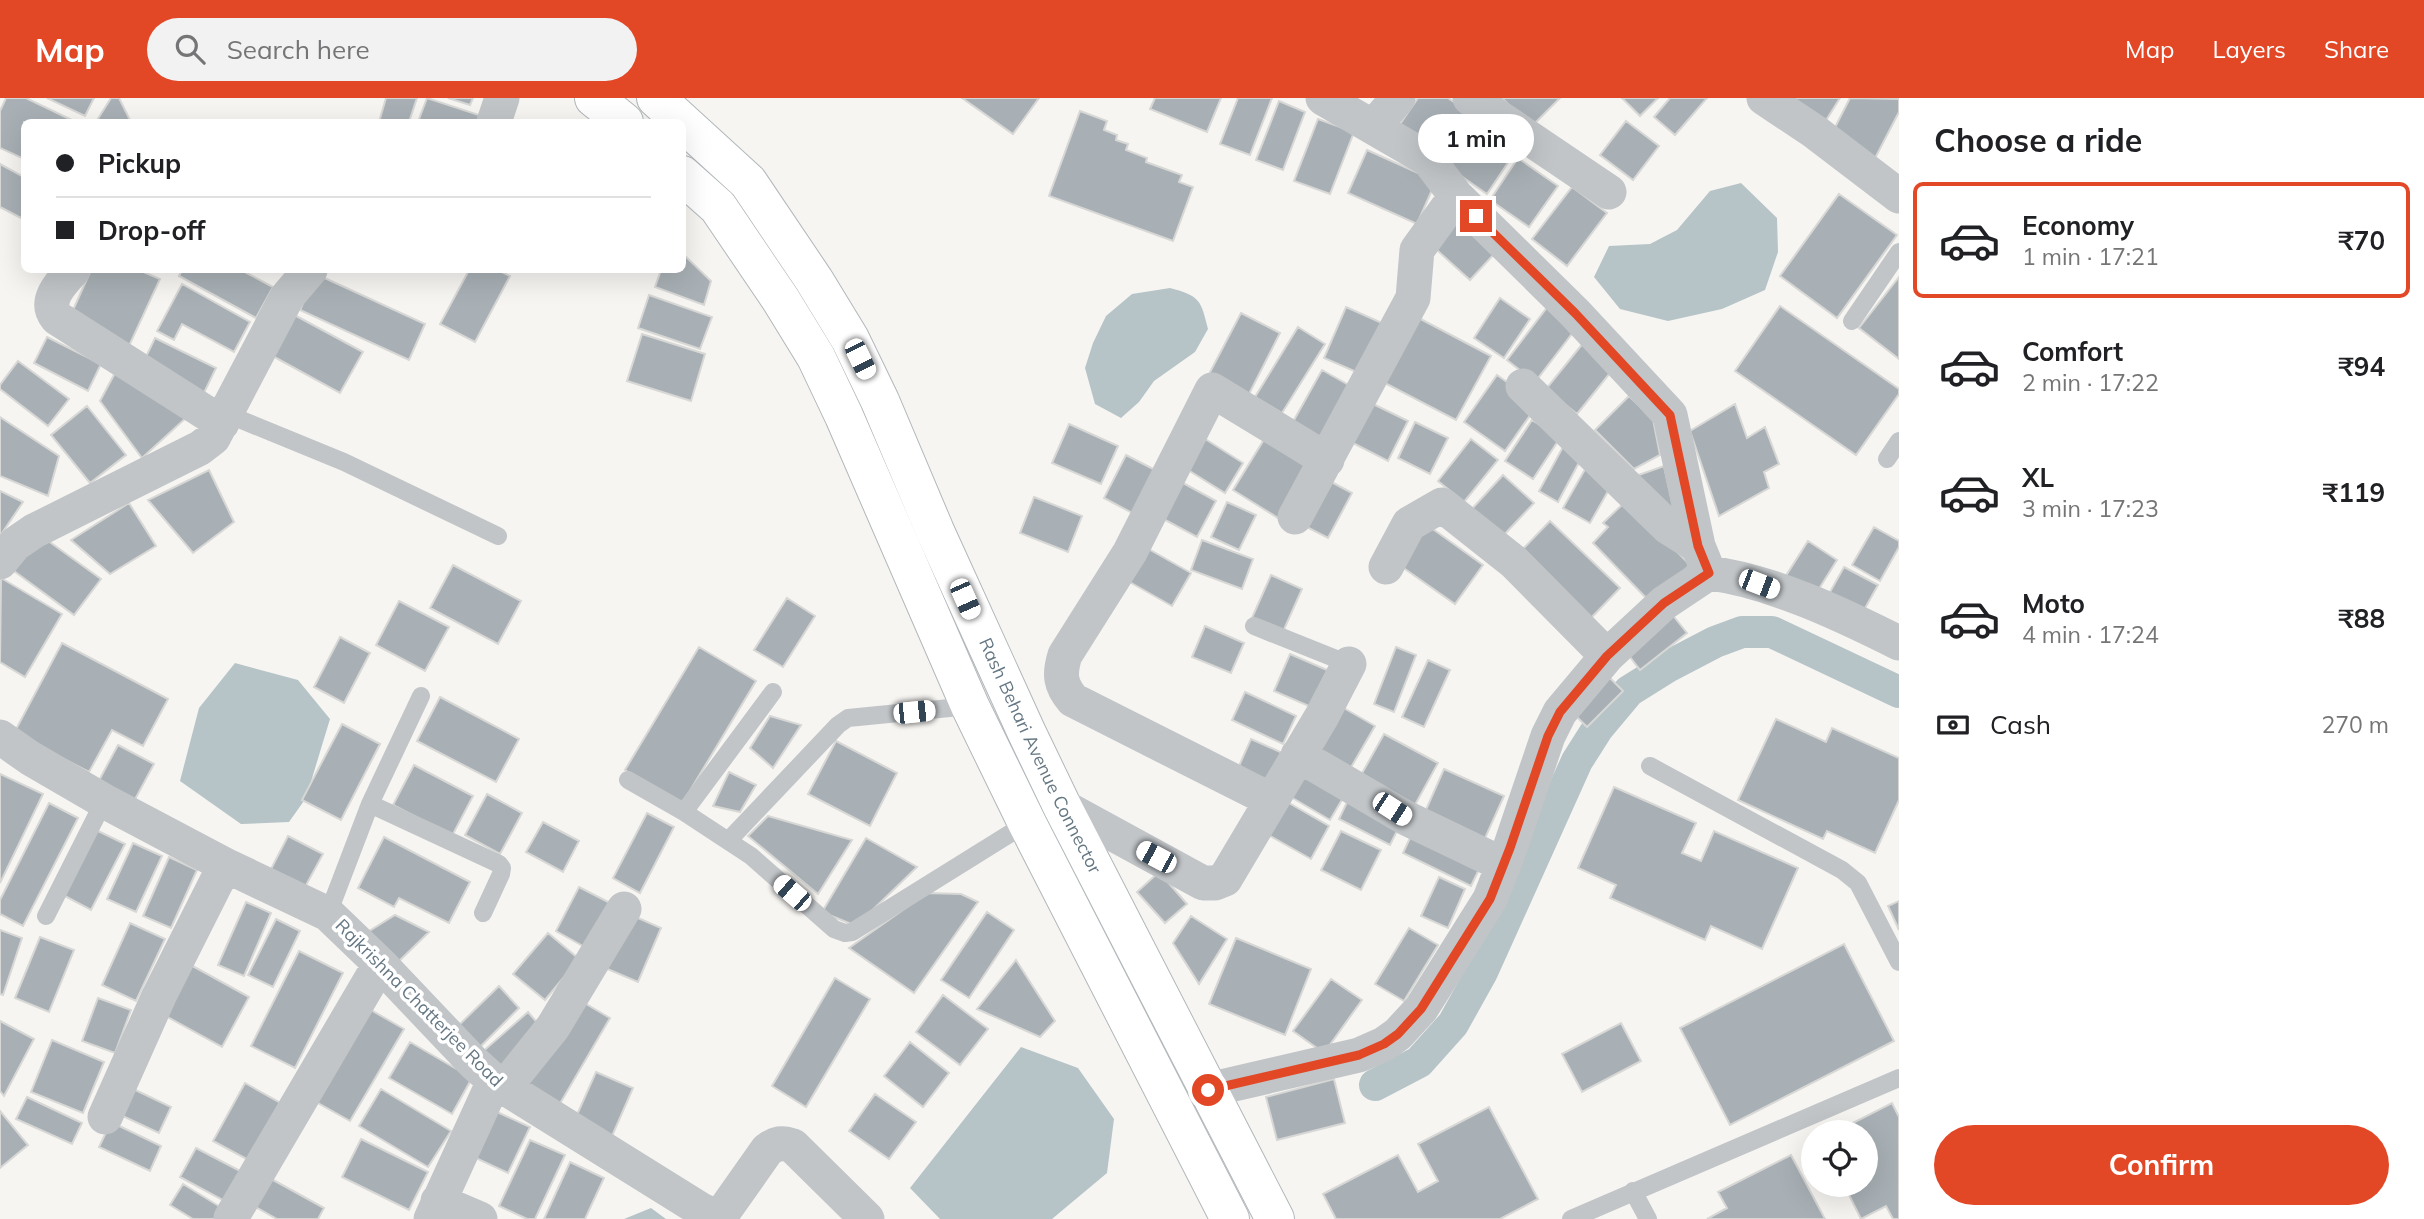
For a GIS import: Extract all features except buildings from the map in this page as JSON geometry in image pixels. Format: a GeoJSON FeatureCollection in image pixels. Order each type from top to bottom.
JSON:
{"type":"FeatureCollection","features":[{"type":"Feature","properties":{"kind":"main road"},"geometry":{"type":"LineString","coordinates":[[594,98],[620,119]]}},
{"type":"Feature","properties":{"kind":"main road","name":"Rash Behari Avenue Connector"},"geometry":{"type":"LineString","coordinates":[[656,98],[679,119]]}},
{"type":"Feature","properties":{"kind":"main road","name":"Rash Behari Avenue Connector"},"geometry":{"type":"LineString","coordinates":[[686,125],[748,182],[814,279],[850,339],[1062,806],[1275,1219]]}},
{"type":"Feature","properties":{"kind":"main road"},"geometry":{"type":"LineString","coordinates":[[686,179],[718,207],[816,357],[970,706],[1230,1219]]}},
{"type":"Feature","properties":{"kind":"main road"},"geometry":{"type":"LineString","coordinates":[[990,747],[1026,731]]}},
{"type":"Feature","properties":{"kind":"street"},"geometry":{"type":"LineString","coordinates":[[495,119],[502,98]]}},
{"type":"Feature","properties":{"kind":"street"},"geometry":{"type":"LineString","coordinates":[[1323,98],[1428,159],[1456,196],[1575,313],[1670,415],[1704,560]]}},
{"type":"Feature","properties":{"kind":"street"},"geometry":{"type":"LineString","coordinates":[[1373,127],[1398,98]]}},
{"type":"Feature","properties":{"kind":"street"},"geometry":{"type":"LineString","coordinates":[[1470,98],[1609,192]]}},
{"type":"Feature","properties":{"kind":"street"},"geometry":{"type":"LineString","coordinates":[[1765,98],[1815,131],[1899,196]]}},
{"type":"Feature","properties":{"kind":"street"},"geometry":{"type":"LineString","coordinates":[[1295,517],[1413,298],[1416,250],[1456,196]]}},
{"type":"Feature","properties":{"kind":"street"},"geometry":{"type":"LineString","coordinates":[[70,273],[60,285],[51,303],[52,312],[57,318],[222,423]]}},
{"type":"Feature","properties":{"kind":"street"},"geometry":{"type":"LineString","coordinates":[[0,562],[15,544],[54,520],[200,448],[213,438],[287,297],[307,273]]}},
{"type":"Feature","properties":{"kind":"street"},"geometry":{"type":"LineString","coordinates":[[1524,386],[1704,560],[1852,619],[1899,643]]}},
{"type":"Feature","properties":{"kind":"street"},"geometry":{"type":"LineString","coordinates":[[1271,800],[1073,700],[1061,681],[1061,669],[1065,655],[1130,552],[1212,390],[1327,460]]}},
{"type":"Feature","properties":{"kind":"street"},"geometry":{"type":"LineString","coordinates":[[1386,567],[1409,524],[1441,505],[1514,562],[1607,656]]}},
{"type":"Feature","properties":{"kind":"street"},"geometry":{"type":"LineString","coordinates":[[1208,1090],[1359,1055],[1384,1044],[1398,1034],[1421,1009],[1490,899],[1555,721],[1607,656],[1664,603],[1704,560]]}},
{"type":"Feature","properties":{"kind":"street"},"geometry":{"type":"LineString","coordinates":[[1062,806],[1203,883],[1215,883],[1224,879],[1349,664]]}},
{"type":"Feature","properties":{"kind":"street","name":"Rajkrishna Chatterjee Road"},"geometry":{"type":"LineString","coordinates":[[0,737],[30,758],[104,801],[328,914],[380,964],[473,1062],[499,1085],[715,1218],[724,1211],[767,1150],[774,1144],[783,1143],[793,1146],[867,1219]]}},
{"type":"Feature","properties":{"kind":"street"},"geometry":{"type":"LineString","coordinates":[[1298,755],[1406,818],[1504,865]]}},
{"type":"Feature","properties":{"kind":"street"},"geometry":{"type":"LineString","coordinates":[[105,1117],[159,996],[225,864]]}},
{"type":"Feature","properties":{"kind":"street"},"geometry":{"type":"LineString","coordinates":[[480,1219],[435,1210],[499,1085],[553,1027],[624,909]]}},
{"type":"Feature","properties":{"kind":"street"},"geometry":{"type":"LineString","coordinates":[[231,1219],[380,964]]}},
{"type":"Feature","properties":{"kind":"lane"},"geometry":{"type":"LineString","coordinates":[[1852,321],[1899,252]]}},
{"type":"Feature","properties":{"kind":"lane"},"geometry":{"type":"LineString","coordinates":[[222,423],[239,419],[274,433],[344,462],[498,536]]}},
{"type":"Feature","properties":{"kind":"lane"},"geometry":{"type":"LineString","coordinates":[[1887,459],[1899,442]]}},
{"type":"Feature","properties":{"kind":"lane"},"geometry":{"type":"LineString","coordinates":[[1254,626],[1349,664]]}},
{"type":"Feature","properties":{"kind":"lane"},"geometry":{"type":"LineString","coordinates":[[684,812],[773,692]]}},
{"type":"Feature","properties":{"kind":"lane"},"geometry":{"type":"LineString","coordinates":[[328,914],[370,804],[421,696]]}},
{"type":"Feature","properties":{"kind":"lane"},"geometry":{"type":"LineString","coordinates":[[728,841],[838,725],[848,718],[970,706]]}},
{"type":"Feature","properties":{"kind":"lane"},"geometry":{"type":"LineString","coordinates":[[1650,766],[1842,870],[1858,883],[1899,962]]}},
{"type":"Feature","properties":{"kind":"lane"},"geometry":{"type":"LineString","coordinates":[[628,780],[684,812],[751,856],[834,929],[845,933],[852,932],[1027,823]]}},
{"type":"Feature","properties":{"kind":"lane"},"geometry":{"type":"LineString","coordinates":[[46,916],[104,801]]}},
{"type":"Feature","properties":{"kind":"lane"},"geometry":{"type":"LineString","coordinates":[[370,804],[499,864],[502,868],[501,874],[483,914]]}},
{"type":"Feature","properties":{"kind":"lane"},"geometry":{"type":"LineString","coordinates":[[1571,1219],[1899,1078]]}},
{"type":"Feature","properties":{"kind":"lane"},"geometry":{"type":"LineString","coordinates":[[1633,1191],[1648,1219]]}},
{"type":"Feature","properties":{"kind":"shaded area"},"geometry":{"type":"Polygon","coordinates":[[[1741,183],[1777,218],[1778,252],[1765,290],[1722,309],[1668,321],[1620,309],[1594,277],[1609,246],[1650,244],[1677,230],[1710,191],[1741,183]]]}},
{"type":"Feature","properties":{"kind":"shaded area"},"geometry":{"type":"Polygon","coordinates":[[[1170,288],[1188,294],[1198,301],[1208,329],[1195,352],[1154,381],[1139,402],[1121,418],[1095,404],[1085,368],[1093,343],[1106,316],[1132,294],[1170,288]]]}},
{"type":"Feature","properties":{"kind":"shaded area"},"geometry":{"type":"Polygon","coordinates":[[[235,663],[298,680],[330,719],[306,798],[289,822],[241,824],[180,781],[199,708],[235,663]]]}},
{"type":"Feature","properties":{"kind":"shaded area"},"geometry":{"type":"Polygon","coordinates":[[[1021,1047],[1078,1068],[1114,1119],[1107,1173],[1052,1219],[940,1219],[910,1188],[1021,1047]]]}},
{"type":"Feature","properties":{"kind":"shaded area"},"geometry":{"type":"Polygon","coordinates":[[[651,1208],[666,1219],[624,1219],[651,1208]]]}},
{"type":"Feature","properties":{"kind":"waterway"},"geometry":{"type":"LineString","coordinates":[[1375,1085],[1419,1062],[1453,1024],[1482,972],[1577,761],[1598,728],[1629,691],[1715,642],[1742,632],[1772,632],[1899,692]]}},
{"type":"Feature","properties":{"kind":"route"},"geometry":{"type":"LineString","coordinates":[[1208,1090],[1359,1055],[1384,1044],[1398,1034],[1421,1009],[1490,899],[1548,736],[1560,712],[1607,656],[1664,603],[1709,573],[1698,546],[1670,415],[1575,313],[1476,216]]}}]}
